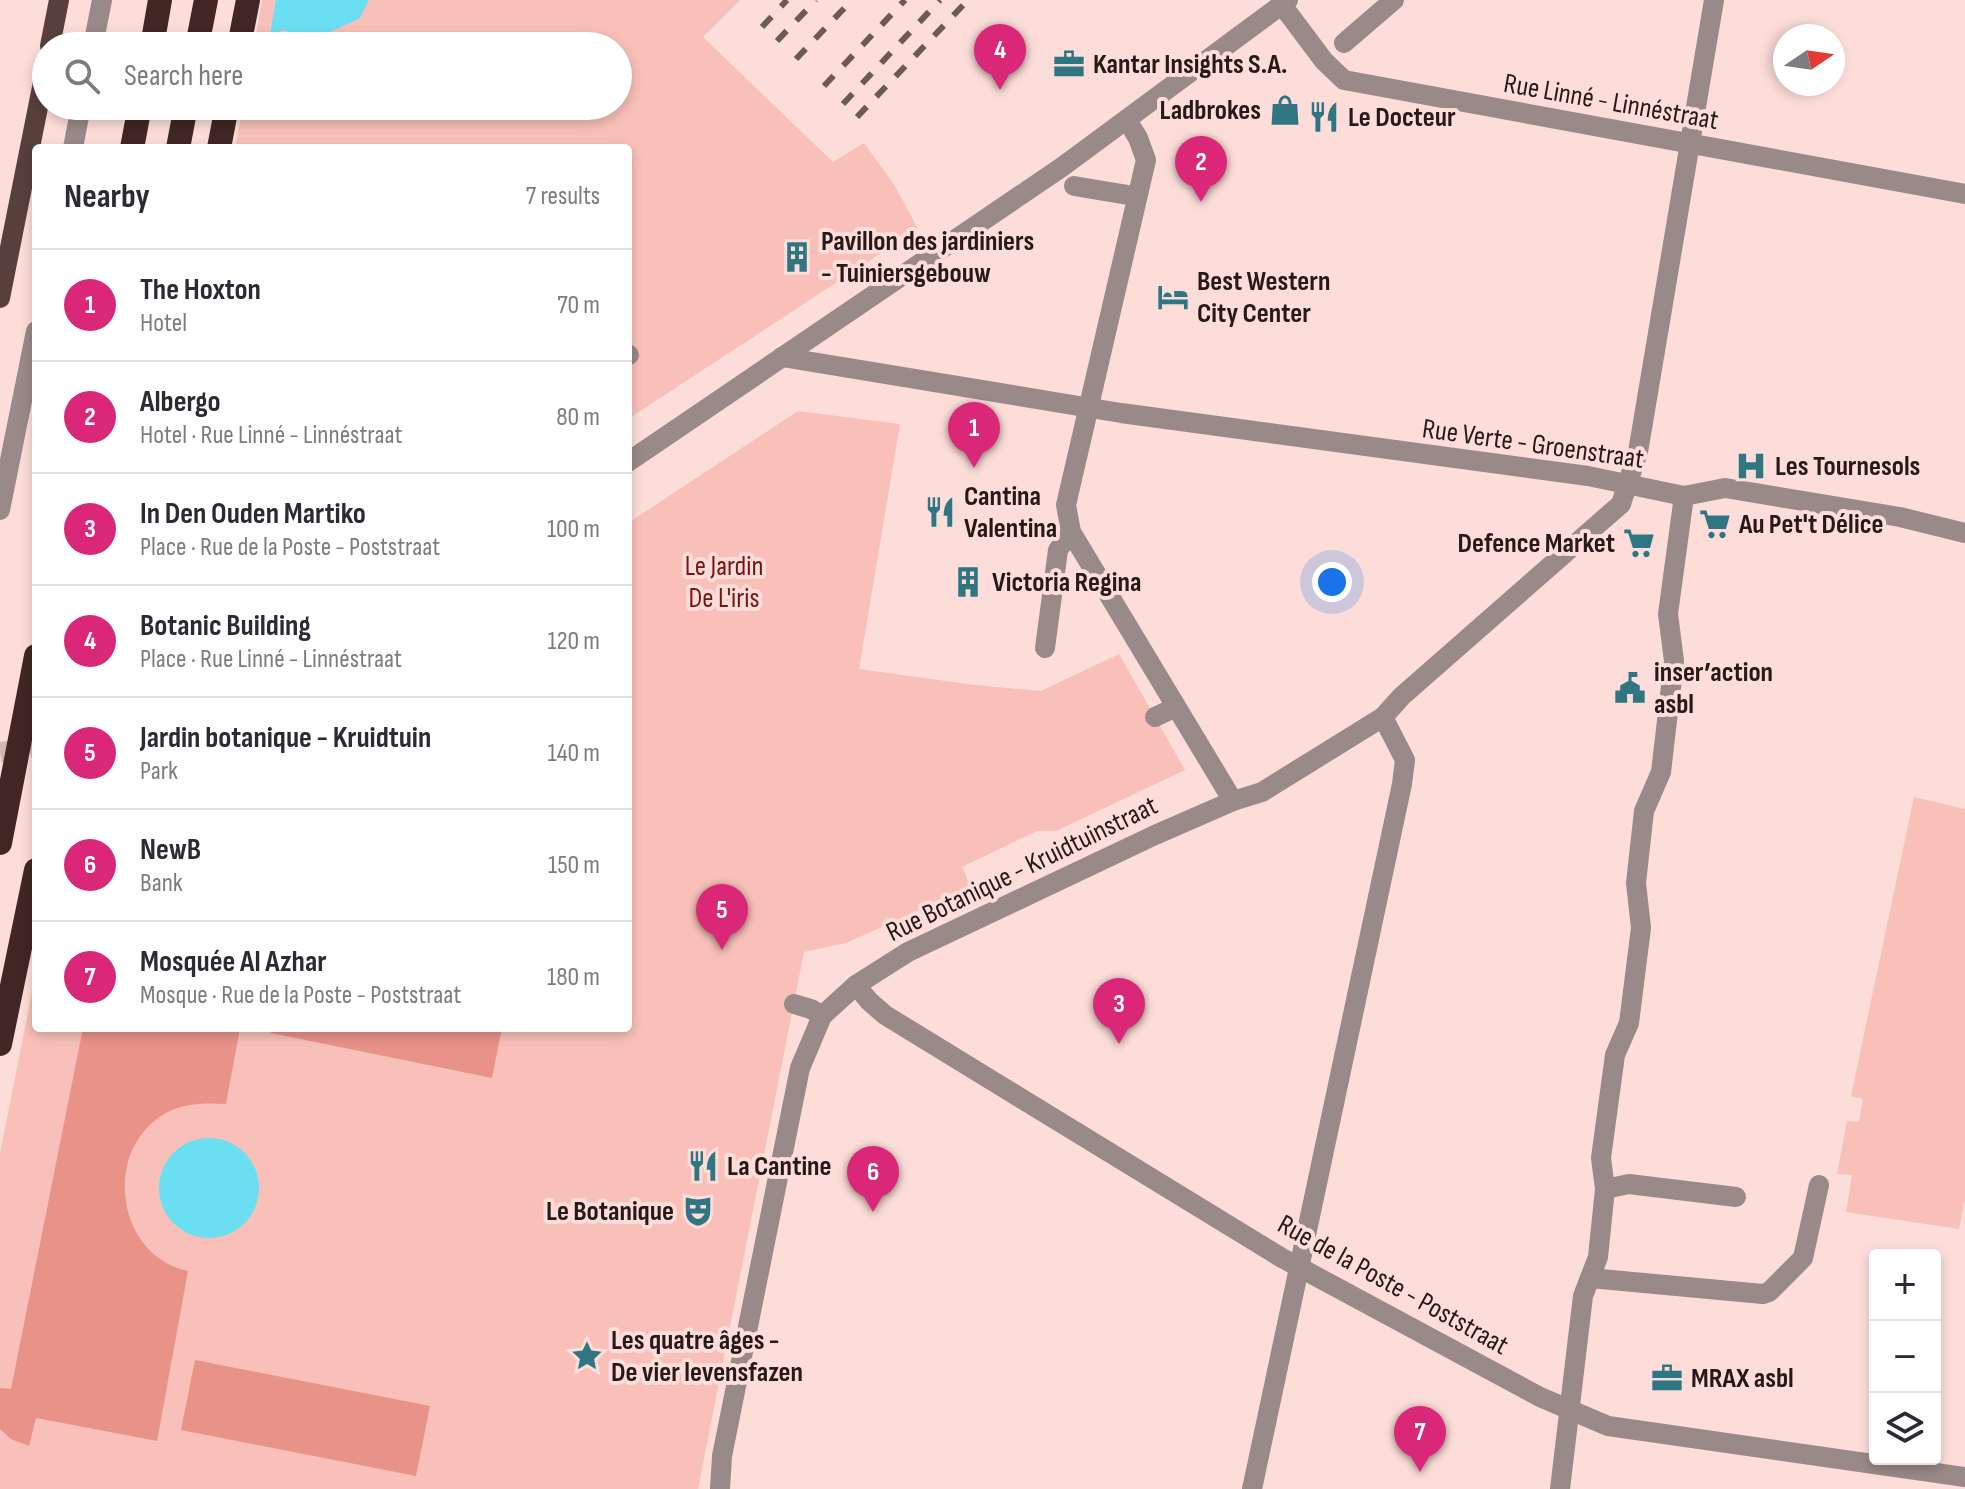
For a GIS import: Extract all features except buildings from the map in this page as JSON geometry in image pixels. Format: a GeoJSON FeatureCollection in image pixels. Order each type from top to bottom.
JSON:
{"type":"FeatureCollection","features":[{"type":"Feature","properties":{"kind":"highway"},"geometry":{"type":"LineString","coordinates":[[154,32],[160,0]]}},
{"type":"Feature","properties":{"kind":"highway"},"geometry":{"type":"LineString","coordinates":[[200,32],[206,0]]}},
{"type":"Feature","properties":{"kind":"highway"},"geometry":{"type":"LineString","coordinates":[[242,32],[248,0]]}},
{"type":"Feature","properties":{"kind":"highway"},"geometry":{"type":"LineString","coordinates":[[133,144],[137,120]]}},
{"type":"Feature","properties":{"kind":"highway"},"geometry":{"type":"LineString","coordinates":[[179,144],[183,120]]}},
{"type":"Feature","properties":{"kind":"highway"},"geometry":{"type":"LineString","coordinates":[[220,144],[224,120]]}},
{"type":"Feature","properties":{"kind":"highway"},"geometry":{"type":"LineString","coordinates":[[0,843],[32,677]]}},
{"type":"Feature","properties":{"kind":"highway"},"geometry":{"type":"LineString","coordinates":[[0,1044],[32,889]]}},
{"type":"Feature","properties":{"kind":"main road"},"geometry":{"type":"LineString","coordinates":[[53,32],[59,0]]}},
{"type":"Feature","properties":{"kind":"main road"},"geometry":{"type":"LineString","coordinates":[[0,298],[35,120]]}},
{"type":"Feature","properties":{"kind":"street"},"geometry":{"type":"LineString","coordinates":[[96,32],[102,0]]}},
{"type":"Feature","properties":{"kind":"street"},"geometry":{"type":"LineString","coordinates":[[1344,43],[1394,0]]}},
{"type":"Feature","properties":{"kind":"street"},"geometry":{"type":"LineString","coordinates":[[1629,485],[1638,452],[1714,0]]}},
{"type":"Feature","properties":{"kind":"street"},"geometry":{"type":"LineString","coordinates":[[632,459],[1050,176],[1285,2]]}},
{"type":"Feature","properties":{"kind":"street","name":"Rue Linné - Linnéstraat"},"geometry":{"type":"LineString","coordinates":[[1285,2],[1330,68],[1344,80],[1965,194]]}},
{"type":"Feature","properties":{"kind":"street"},"geometry":{"type":"LineString","coordinates":[[74,144],[78,120]]}},
{"type":"Feature","properties":{"kind":"street"},"geometry":{"type":"LineString","coordinates":[[1127,120],[1146,160],[1066,505],[1071,532],[1233,801]]}},
{"type":"Feature","properties":{"kind":"street"},"geometry":{"type":"LineString","coordinates":[[1074,186],[1128,195]]}},
{"type":"Feature","properties":{"kind":"street"},"geometry":{"type":"LineString","coordinates":[[0,510],[32,351]]}},
{"type":"Feature","properties":{"kind":"street","name":"Rue Verte - Groenstraat"},"geometry":{"type":"LineString","coordinates":[[782,357],[1090,408],[1588,476],[1684,496],[1725,488],[1900,517],[1965,533]]}},
{"type":"Feature","properties":{"kind":"street","name":"Rue Botanique - Kruidtuinstraat"},"geometry":{"type":"LineString","coordinates":[[720,1489],[722,1456],[800,1068],[822,1016],[856,985],[917,947],[1233,801],[1262,792],[1383,717],[1402,696],[1621,504],[1629,485]]}},
{"type":"Feature","properties":{"kind":"street"},"geometry":{"type":"LineString","coordinates":[[1560,1489],[1583,1296],[1598,1257],[1605,1189],[1601,1158],[1615,1055],[1629,1023],[1641,928],[1636,883],[1644,811],[1661,772],[1674,661],[1668,614],[1684,496]]}},
{"type":"Feature","properties":{"kind":"street"},"geometry":{"type":"LineString","coordinates":[[1045,648],[1058,550],[1071,532]]}},
{"type":"Feature","properties":{"kind":"street"},"geometry":{"type":"LineString","coordinates":[[1155,717],[1176,707]]}},
{"type":"Feature","properties":{"kind":"street"},"geometry":{"type":"LineString","coordinates":[[1252,1489],[1402,784],[1405,760],[1383,717]]}},
{"type":"Feature","properties":{"kind":"street","name":"Rue de la Poste - Poststraat"},"geometry":{"type":"LineString","coordinates":[[856,985],[885,1015],[1298,1266],[1540,1397],[1608,1426],[1965,1477]]}},
{"type":"Feature","properties":{"kind":"street"},"geometry":{"type":"LineString","coordinates":[[794,1004],[822,1016]]}},
{"type":"Feature","properties":{"kind":"street"},"geometry":{"type":"LineString","coordinates":[[1605,1189],[1629,1184],[1736,1197]]}},
{"type":"Feature","properties":{"kind":"street"},"geometry":{"type":"LineString","coordinates":[[1590,1278],[1763,1294],[1769,1292],[1803,1258],[1819,1185]]}},
{"type":"Feature","properties":{"kind":"green space"},"geometry":{"type":"Polygon","coordinates":[[[262,0],[740,0],[703,37],[833,162],[864,143],[895,186],[918,229],[632,416],[632,144],[236,144],[240,120],[632,120],[632,32],[256,32],[262,0]]]}},
{"type":"Feature","properties":{"kind":"green space","name":"Le Jardin De L'iris"},"geometry":{"type":"Polygon","coordinates":[[[798,411],[900,424],[859,669],[1041,691],[1119,654],[1185,770],[1056,831],[1037,831],[962,867],[971,887],[846,943],[804,952],[698,1489],[0,1489],[0,1153],[32,992],[32,1032],[632,1032],[632,520],[798,411]]]}},
{"type":"Feature","properties":{"kind":"green space"},"geometry":{"type":"Polygon","coordinates":[[[1914,797],[1965,809],[1965,1199],[1959,1229],[1846,1212],[1852,1175],[1837,1174],[1847,1121],[1859,1122],[1863,1099],[1851,1096],[1914,797]]]}},
{"type":"Feature","properties":{"kind":"shaded area"},"geometry":{"type":"Polygon","coordinates":[[[82,1032],[239,1032],[226,1104],[185,1106],[172,1110],[149,1125],[134,1146],[126,1171],[125,1196],[131,1221],[144,1244],[163,1261],[188,1271],[157,1441],[36,1418],[29,1446],[11,1439],[0,1429],[0,1388],[11,1389],[82,1032]]]}},
{"type":"Feature","properties":{"kind":"shaded area"},"geometry":{"type":"Polygon","coordinates":[[[271,1032],[501,1032],[492,1078],[271,1032]]]}},
{"type":"Feature","properties":{"kind":"shaded area"},"geometry":{"type":"Polygon","coordinates":[[[195,1360],[430,1406],[416,1476],[181,1430],[195,1360]]]}},
{"type":"Feature","properties":{"kind":"water"},"geometry":{"type":"Polygon","coordinates":[[[276,0],[369,0],[359,19],[329,32],[270,32],[276,0]]]}},
{"type":"Feature","properties":{"kind":"water"},"geometry":{"type":"Polygon","coordinates":[[[209,1138],[228,1142],[244,1153],[255,1169],[259,1188],[255,1207],[244,1223],[228,1234],[209,1238],[190,1234],[174,1223],[163,1207],[159,1188],[163,1169],[174,1153],[190,1142],[209,1138]]]}},
{"type":"Feature","properties":{"kind":"tunnel"},"geometry":{"type":"LineString","coordinates":[[0,752],[32,748]]}},
{"type":"Feature","properties":{"kind":"railway"},"geometry":{"type":"LineString","coordinates":[[762,27],[787,0]]}},
{"type":"Feature","properties":{"kind":"railway"},"geometry":{"type":"LineString","coordinates":[[777,41],[816,0]]}},
{"type":"Feature","properties":{"kind":"railway"},"geometry":{"type":"LineString","coordinates":[[796,59],[852,0]]}},
{"type":"Feature","properties":{"kind":"railway"},"geometry":{"type":"LineString","coordinates":[[824,86],[905,0]]}},
{"type":"Feature","properties":{"kind":"railway"},"geometry":{"type":"LineString","coordinates":[[843,104],[940,0]]}},
{"type":"Feature","properties":{"kind":"railway"},"geometry":{"type":"LineString","coordinates":[[857,117],[968,0]]}},
{"type":"Feature","properties":{"kind":"place","name":"Kantar Insights S.A."},"geometry":{"type":"Point","coordinates":[1069,64]}},
{"type":"Feature","properties":{"kind":"place","name":"Botanic Building"},"geometry":{"type":"Point","coordinates":[1000,90]}},
{"type":"Feature","properties":{"kind":"place","name":"Ladbrokes"},"geometry":{"type":"Point","coordinates":[1285,110]}},
{"type":"Feature","properties":{"kind":"place","name":"Le Docteur"},"geometry":{"type":"Point","coordinates":[1324,117]}},
{"type":"Feature","properties":{"kind":"place","name":"Albergo"},"geometry":{"type":"Point","coordinates":[1201,202]}},
{"type":"Feature","properties":{"kind":"place","name":"Pavillon des jardiniers - Tuiniersgebouw"},"geometry":{"type":"Point","coordinates":[797,257]}},
{"type":"Feature","properties":{"kind":"place","name":"Best Western City Center"},"geometry":{"type":"Point","coordinates":[1173,297]}},
{"type":"Feature","properties":{"kind":"place","name":"Les Tournesols"},"geometry":{"type":"Point","coordinates":[1751,466]}},
{"type":"Feature","properties":{"kind":"place","name":"The Hoxton"},"geometry":{"type":"Point","coordinates":[974,468]}},
{"type":"Feature","properties":{"kind":"place","name":"Cantina Valentina"},"geometry":{"type":"Point","coordinates":[940,512]}},
{"type":"Feature","properties":{"kind":"place","name":"Au Pet't Délice"},"geometry":{"type":"Point","coordinates":[1715,524]}},
{"type":"Feature","properties":{"kind":"place","name":"Defence Market"},"geometry":{"type":"Point","coordinates":[1639,543]}},
{"type":"Feature","properties":{"kind":"place","name":"Victoria Regina"},"geometry":{"type":"Point","coordinates":[968,582]}},
{"type":"Feature","properties":{"kind":"place","name":"inser’action asbl"},"geometry":{"type":"Point","coordinates":[1630,688]}},
{"type":"Feature","properties":{"kind":"place","name":"Jardin botanique - Kruidtuin"},"geometry":{"type":"Point","coordinates":[722,950]}},
{"type":"Feature","properties":{"kind":"place","name":"In Den Ouden Martiko"},"geometry":{"type":"Point","coordinates":[1119,1044]}},
{"type":"Feature","properties":{"kind":"place","name":"La Cantine"},"geometry":{"type":"Point","coordinates":[703,1166]}},
{"type":"Feature","properties":{"kind":"place","name":"Le Botanique"},"geometry":{"type":"Point","coordinates":[698,1211]}},
{"type":"Feature","properties":{"kind":"place","name":"NewB"},"geometry":{"type":"Point","coordinates":[873,1212]}},
{"type":"Feature","properties":{"kind":"place","name":"Les quatre âges - De vier levensfazen"},"geometry":{"type":"Point","coordinates":[587,1356]}},
{"type":"Feature","properties":{"kind":"place","name":"MRAX asbl"},"geometry":{"type":"Point","coordinates":[1667,1378]}},
{"type":"Feature","properties":{"kind":"place","name":"Mosquée Al Azhar"},"geometry":{"type":"Point","coordinates":[1420,1472]}}]}
